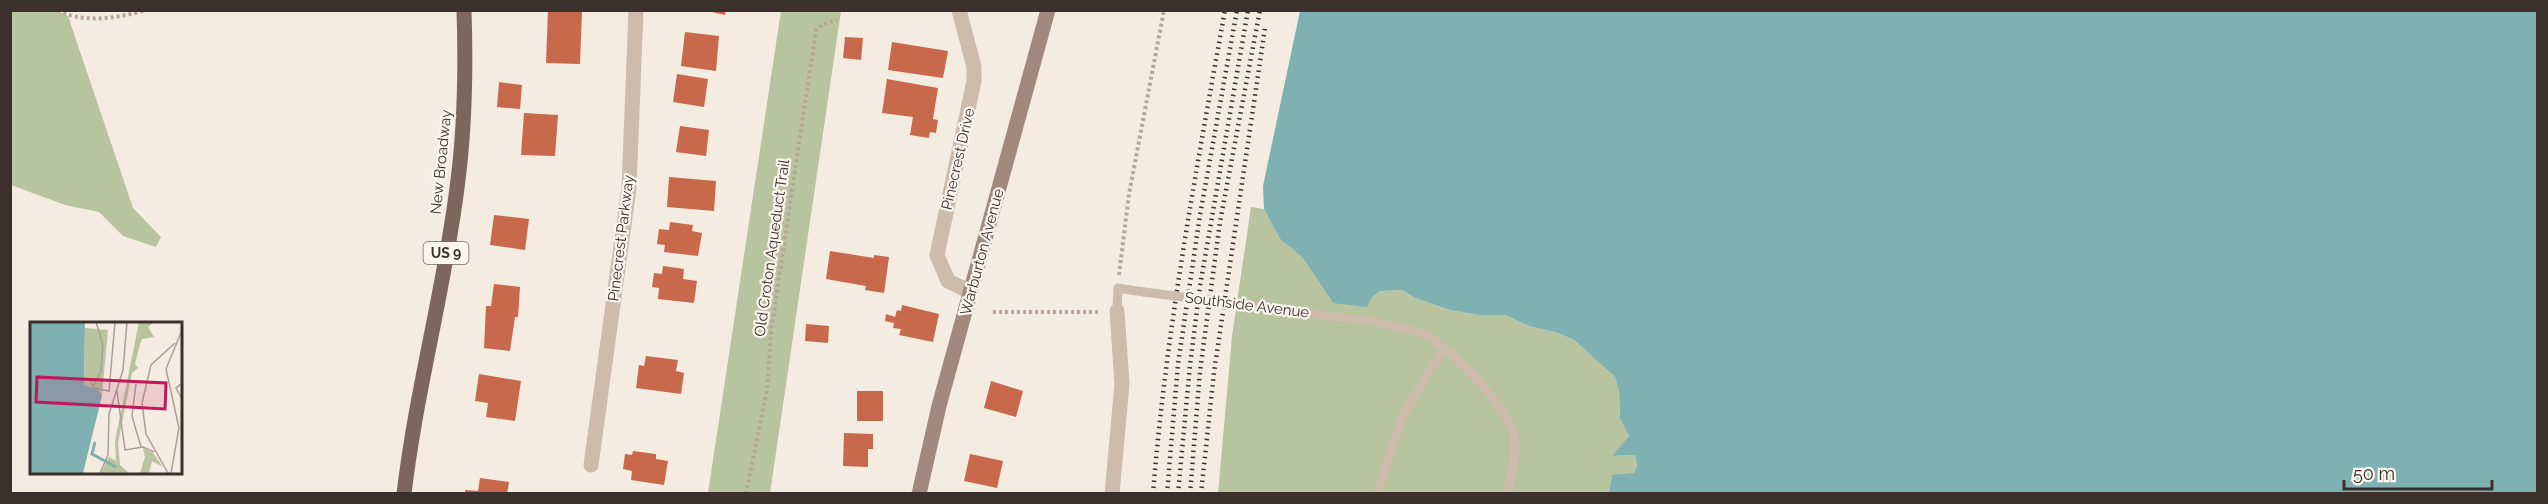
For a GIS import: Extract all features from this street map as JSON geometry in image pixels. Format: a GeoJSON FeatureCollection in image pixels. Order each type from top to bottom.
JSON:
{"type":"FeatureCollection","features":[{"type":"Feature","properties":{"kind":"main road","name":"New Broadway"},"geometry":{"type":"LineString","coordinates":[[404,494],[419,394],[457,190],[466,82],[464,10]]}},
{"type":"Feature","properties":{"kind":"street","name":"Pinecrest Parkway"},"geometry":{"type":"LineString","coordinates":[[591,465],[629,188],[636,10]]}},
{"type":"Feature","properties":{"kind":"street","name":"Pinecrest Drive"},"geometry":{"type":"LineString","coordinates":[[959,10],[974,67],[974,81],[937,255],[948,281],[971,292]]}},
{"type":"Feature","properties":{"kind":"street","name":"Warburton Avenue"},"geometry":{"type":"LineString","coordinates":[[919,494],[939,406],[1048,10]]}},
{"type":"Feature","properties":{"kind":"street"},"geometry":{"type":"LineString","coordinates":[[1112,494],[1122,384],[1117,311]]}},
{"type":"Feature","properties":{"kind":"lane","name":"Southside Avenue"},"geometry":{"type":"LineString","coordinates":[[1118,288],[1376,322],[1422,334],[1445,349],[1491,395],[1508,420],[1514,436],[1515,453],[1508,493]]}},
{"type":"Feature","properties":{"kind":"lane"},"geometry":{"type":"LineString","coordinates":[[1117,311],[1118,288]]}},
{"type":"Feature","properties":{"kind":"lane"},"geometry":{"type":"LineString","coordinates":[[1377,494],[1402,417],[1445,349]]}},
{"type":"Feature","properties":{"kind":"path"},"geometry":{"type":"LineString","coordinates":[[58,10],[64,14],[97,18],[146,10]]}},
{"type":"Feature","properties":{"kind":"path"},"geometry":{"type":"LineString","coordinates":[[1118,288],[1130,194],[1164,10]]}},
{"type":"Feature","properties":{"kind":"path","name":"Old Croton Aqueduct Trail"},"geometry":{"type":"LineString","coordinates":[[746,494],[767,390],[771,332],[816,30],[823,24],[837,20]]}},
{"type":"Feature","properties":{"kind":"path"},"geometry":{"type":"LineString","coordinates":[[993,312],[1086,312]]}},
{"type":"Feature","properties":{"kind":"green space"},"geometry":{"type":"Polygon","coordinates":[[[11,10],[58,11],[68,16],[133,208],[161,237],[156,247],[123,236],[99,212],[65,205],[11,185],[11,10]]]}},
{"type":"Feature","properties":{"kind":"green space"},"geometry":{"type":"Polygon","coordinates":[[[781,11],[841,11],[770,493],[708,493],[781,11]]]}},
{"type":"Feature","properties":{"kind":"green space"},"geometry":{"type":"Polygon","coordinates":[[[1251,207],[1264,209],[1280,239],[1303,258],[1333,303],[1371,298],[1380,291],[1402,290],[1415,298],[1450,310],[1479,315],[1505,315],[1529,326],[1558,333],[1574,340],[1615,377],[1619,391],[1620,419],[1629,436],[1613,456],[1635,455],[1637,468],[1634,474],[1612,476],[1609,493],[1218,494],[1232,336],[1251,207]]]}},
{"type":"Feature","properties":{"kind":"water"},"geometry":{"type":"Polygon","coordinates":[[[1300,11],[2537,11],[2537,493],[1609,493],[1612,475],[1634,473],[1637,467],[1635,455],[1612,456],[1629,436],[1620,419],[1619,391],[1615,377],[1574,340],[1558,333],[1529,326],[1505,315],[1479,315],[1450,310],[1415,298],[1402,290],[1380,291],[1371,298],[1367,307],[1333,303],[1303,258],[1280,239],[1264,209],[1263,186],[1300,11]]]}},
{"type":"Feature","properties":{"kind":"building"},"geometry":{"type":"Polygon","coordinates":[[[548,10],[582,11],[580,64],[546,63],[548,10]]]}},
{"type":"Feature","properties":{"kind":"building"},"geometry":{"type":"Polygon","coordinates":[[[703,10],[726,10],[725,15],[703,10]]]}},
{"type":"Feature","properties":{"kind":"building"},"geometry":{"type":"Polygon","coordinates":[[[685,32],[719,36],[716,71],[681,66],[685,32]]]}},
{"type":"Feature","properties":{"kind":"building"},"geometry":{"type":"Polygon","coordinates":[[[845,37],[863,38],[861,60],[843,58],[845,37]]]}},
{"type":"Feature","properties":{"kind":"building"},"geometry":{"type":"Polygon","coordinates":[[[892,42],[948,51],[943,78],[888,70],[892,42]]]}},
{"type":"Feature","properties":{"kind":"building"},"geometry":{"type":"Polygon","coordinates":[[[677,74],[708,79],[704,107],[673,102],[677,74]]]}},
{"type":"Feature","properties":{"kind":"building"},"geometry":{"type":"Polygon","coordinates":[[[887,79],[938,88],[933,119],[938,120],[936,133],[930,132],[929,138],[910,135],[913,117],[882,113],[887,79]]]}},
{"type":"Feature","properties":{"kind":"building"},"geometry":{"type":"Polygon","coordinates":[[[499,82],[522,85],[520,109],[497,107],[499,82]]]}},
{"type":"Feature","properties":{"kind":"building"},"geometry":{"type":"Polygon","coordinates":[[[524,113],[558,115],[555,156],[521,155],[524,113]]]}},
{"type":"Feature","properties":{"kind":"building"},"geometry":{"type":"Polygon","coordinates":[[[680,126],[709,130],[706,156],[676,152],[680,126]]]}},
{"type":"Feature","properties":{"kind":"building"},"geometry":{"type":"Polygon","coordinates":[[[669,177],[716,181],[714,211],[667,207],[669,177]]]}},
{"type":"Feature","properties":{"kind":"building"},"geometry":{"type":"Polygon","coordinates":[[[494,215],[529,219],[525,250],[490,245],[494,215]]]}},
{"type":"Feature","properties":{"kind":"building"},"geometry":{"type":"Polygon","coordinates":[[[670,222],[693,225],[692,231],[702,233],[698,256],[664,252],[665,245],[657,244],[659,229],[669,230],[670,222]]]}},
{"type":"Feature","properties":{"kind":"building"},"geometry":{"type":"Polygon","coordinates":[[[830,251],[874,258],[874,255],[889,257],[884,293],[865,290],[866,286],[826,279],[830,251]]]}},
{"type":"Feature","properties":{"kind":"building"},"geometry":{"type":"Polygon","coordinates":[[[663,266],[684,269],[683,279],[697,281],[694,303],[658,299],[659,288],[652,287],[654,273],[662,274],[663,266]]]}},
{"type":"Feature","properties":{"kind":"building"},"geometry":{"type":"Polygon","coordinates":[[[494,284],[520,287],[518,317],[515,317],[510,351],[484,348],[486,306],[491,306],[494,284]]]}},
{"type":"Feature","properties":{"kind":"building"},"geometry":{"type":"Polygon","coordinates":[[[902,305],[939,314],[933,342],[899,335],[901,329],[893,328],[894,323],[885,321],[886,314],[895,317],[897,310],[901,311],[902,305]]]}},
{"type":"Feature","properties":{"kind":"building"},"geometry":{"type":"Polygon","coordinates":[[[806,324],[829,326],[828,343],[805,341],[806,324]]]}},
{"type":"Feature","properties":{"kind":"building"},"geometry":{"type":"Polygon","coordinates":[[[646,356],[678,360],[676,371],[684,373],[681,394],[636,388],[639,365],[644,366],[646,356]]]}},
{"type":"Feature","properties":{"kind":"building"},"geometry":{"type":"Polygon","coordinates":[[[479,374],[521,381],[515,421],[486,417],[488,403],[475,401],[479,374]]]}},
{"type":"Feature","properties":{"kind":"building"},"geometry":{"type":"Polygon","coordinates":[[[991,381],[1023,391],[1016,417],[984,408],[991,381]]]}},
{"type":"Feature","properties":{"kind":"building"},"geometry":{"type":"Polygon","coordinates":[[[857,391],[883,391],[883,421],[857,421],[857,391]]]}},
{"type":"Feature","properties":{"kind":"building"},"geometry":{"type":"Polygon","coordinates":[[[844,433],[873,434],[873,449],[868,449],[868,467],[843,466],[844,433]]]}},
{"type":"Feature","properties":{"kind":"building"},"geometry":{"type":"Polygon","coordinates":[[[633,451],[656,454],[656,459],[668,461],[664,485],[631,480],[632,471],[623,469],[625,454],[632,455],[633,451]]]}},
{"type":"Feature","properties":{"kind":"building"},"geometry":{"type":"Polygon","coordinates":[[[970,454],[1003,461],[997,488],[964,481],[970,454]]]}},
{"type":"Feature","properties":{"kind":"building"},"geometry":{"type":"Polygon","coordinates":[[[480,478],[509,482],[507,494],[465,494],[465,490],[478,491],[480,478]]]}},
{"type":"Feature","properties":{"kind":"railway"},"geometry":{"type":"LineString","coordinates":[[1153,494],[1174,312],[1225,10]]}},
{"type":"Feature","properties":{"kind":"railway"},"geometry":{"type":"LineString","coordinates":[[1167,494],[1178,364],[1200,215],[1237,10]]}},
{"type":"Feature","properties":{"kind":"railway"},"geometry":{"type":"LineString","coordinates":[[1178,494],[1200,286],[1248,10]]}},
{"type":"Feature","properties":{"kind":"railway"},"geometry":{"type":"LineString","coordinates":[[1190,494],[1200,371],[1220,222],[1260,10]]}},
{"type":"Feature","properties":{"kind":"railway"},"geometry":{"type":"LineString","coordinates":[[1201,494],[1214,372],[1265,28]]}}]}
